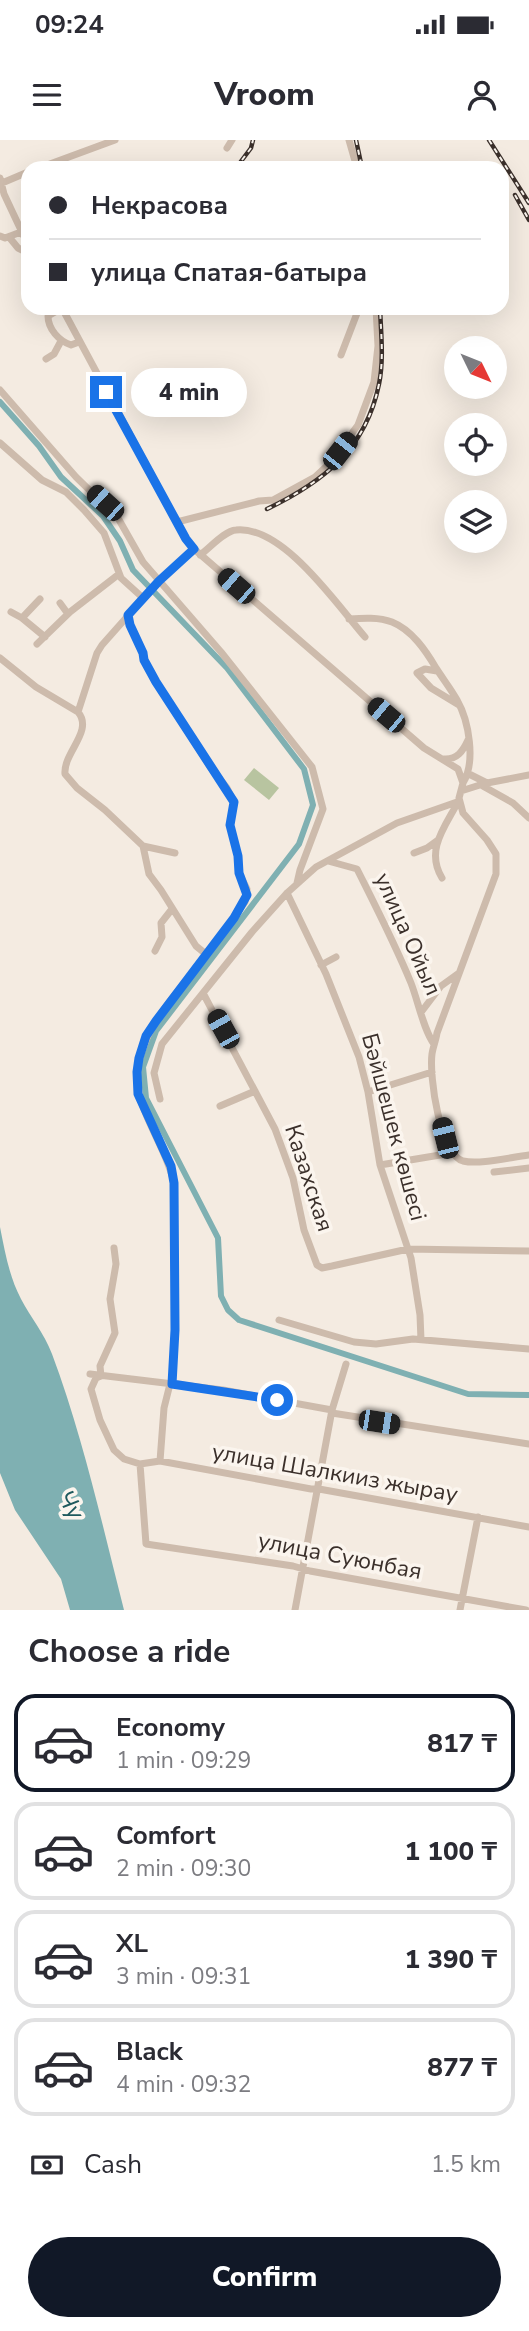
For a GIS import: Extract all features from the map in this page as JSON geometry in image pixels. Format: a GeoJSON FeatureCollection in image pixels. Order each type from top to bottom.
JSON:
{"type":"FeatureCollection","features":[{"type":"Feature","properties":{"kind":"street"},"geometry":{"type":"LineString","coordinates":[[58,161],[115,140]]}},
{"type":"Feature","properties":{"kind":"street"},"geometry":{"type":"LineString","coordinates":[[227,148],[232,140]]}},
{"type":"Feature","properties":{"kind":"street"},"geometry":{"type":"LineString","coordinates":[[349,140],[355,161]]}},
{"type":"Feature","properties":{"kind":"street"},"geometry":{"type":"LineString","coordinates":[[21,174],[1,181],[4,194],[21,230]]}},
{"type":"Feature","properties":{"kind":"street"},"geometry":{"type":"LineString","coordinates":[[0,236],[9,237],[21,232]]}},
{"type":"Feature","properties":{"kind":"street"},"geometry":{"type":"LineString","coordinates":[[9,237],[21,250]]}},
{"type":"Feature","properties":{"kind":"street"},"geometry":{"type":"LineString","coordinates":[[50,315],[48,322],[61,341],[71,345],[79,342]]}},
{"type":"Feature","properties":{"kind":"street"},"geometry":{"type":"LineString","coordinates":[[66,315],[177,522],[197,552],[424,748],[458,769],[463,813],[488,840],[496,854],[496,874],[432,1054],[432,1073],[439,1115],[452,1153],[466,1162],[529,1155]]}},
{"type":"Feature","properties":{"kind":"street"},"geometry":{"type":"LineString","coordinates":[[341,355],[356,315]]}},
{"type":"Feature","properties":{"kind":"street"},"geometry":{"type":"LineString","coordinates":[[177,522],[259,501],[273,500],[314,477],[330,463],[358,425],[374,382],[378,346],[376,315]]}},
{"type":"Feature","properties":{"kind":"street"},"geometry":{"type":"LineString","coordinates":[[46,359],[54,354],[61,341]]}},
{"type":"Feature","properties":{"kind":"street"},"geometry":{"type":"LineString","coordinates":[[0,390],[76,477],[118,518],[143,562],[158,582],[222,652],[312,767],[323,809],[297,883]]}},
{"type":"Feature","properties":{"kind":"street"},"geometry":{"type":"LineString","coordinates":[[0,443],[42,480],[66,492],[84,510],[104,533],[119,574],[144,596]]}},
{"type":"Feature","properties":{"kind":"street"},"geometry":{"type":"LineString","coordinates":[[78,712],[97,653],[144,596],[197,552],[236,530],[275,540],[300,561],[365,637]]}},
{"type":"Feature","properties":{"kind":"street"},"geometry":{"type":"LineString","coordinates":[[37,644],[68,614],[119,574]]}},
{"type":"Feature","properties":{"kind":"street"},"geometry":{"type":"LineString","coordinates":[[22,618],[40,598]]}},
{"type":"Feature","properties":{"kind":"street"},"geometry":{"type":"LineString","coordinates":[[60,603],[68,614]]}},
{"type":"Feature","properties":{"kind":"street"},"geometry":{"type":"LineString","coordinates":[[11,612],[46,637]]}},
{"type":"Feature","properties":{"kind":"street"},"geometry":{"type":"LineString","coordinates":[[128,615],[144,660],[156,682],[234,802],[230,825],[238,856],[239,873],[247,895],[245,902],[146,1036],[137,1072],[138,1094],[142,1107],[171,1166],[174,1183],[175,1330],[171,1384],[164,1408],[160,1461]]}},
{"type":"Feature","properties":{"kind":"street"},"geometry":{"type":"LineString","coordinates":[[349,618],[395,623],[429,653],[460,705],[472,755],[469,774],[433,857],[442,878]]}},
{"type":"Feature","properties":{"kind":"street"},"geometry":{"type":"LineString","coordinates":[[0,658],[36,687],[83,717],[83,728],[66,762],[65,774],[77,788],[143,846],[175,853]]}},
{"type":"Feature","properties":{"kind":"street"},"geometry":{"type":"LineString","coordinates":[[439,672],[425,669],[417,673],[431,688],[460,705]]}},
{"type":"Feature","properties":{"kind":"street"},"geometry":{"type":"LineString","coordinates":[[444,759],[451,760],[458,756],[468,739]]}},
{"type":"Feature","properties":{"kind":"street"},"geometry":{"type":"LineString","coordinates":[[469,774],[500,794],[529,818]]}},
{"type":"Feature","properties":{"kind":"street"},"geometry":{"type":"LineString","coordinates":[[160,1099],[154,1073],[159,1051],[170,1032],[297,883],[328,861],[397,823],[460,793],[484,783],[529,775]]}},
{"type":"Feature","properties":{"kind":"street"},"geometry":{"type":"LineString","coordinates":[[414,853],[439,839]]}},
{"type":"Feature","properties":{"kind":"street"},"geometry":{"type":"LineString","coordinates":[[143,846],[149,874],[196,946],[207,955]]}},
{"type":"Feature","properties":{"kind":"street","name":"улица Ойыл"},"geometry":{"type":"LineString","coordinates":[[328,861],[357,869],[386,926],[422,1011],[426,1031],[435,1044]]}},
{"type":"Feature","properties":{"kind":"street","name":"Бәйшешек көшесі"},"geometry":{"type":"LineString","coordinates":[[287,893],[321,965],[359,1057],[368,1092],[380,1165],[408,1249],[419,1306],[421,1340]]}},
{"type":"Feature","properties":{"kind":"street"},"geometry":{"type":"LineString","coordinates":[[155,951],[162,937],[161,923],[172,909]]}},
{"type":"Feature","properties":{"kind":"street"},"geometry":{"type":"LineString","coordinates":[[321,965],[336,957]]}},
{"type":"Feature","properties":{"kind":"street"},"geometry":{"type":"LineString","coordinates":[[422,1011],[441,986],[459,972]]}},
{"type":"Feature","properties":{"kind":"street","name":"Казахская"},"geometry":{"type":"LineString","coordinates":[[203,993],[275,1129],[285,1154],[304,1230],[317,1265],[322,1268],[408,1249]]}},
{"type":"Feature","properties":{"kind":"street"},"geometry":{"type":"LineString","coordinates":[[368,1092],[432,1073]]}},
{"type":"Feature","properties":{"kind":"street"},"geometry":{"type":"LineString","coordinates":[[220,1106],[255,1091]]}},
{"type":"Feature","properties":{"kind":"street"},"geometry":{"type":"LineString","coordinates":[[380,1165],[452,1153]]}},
{"type":"Feature","properties":{"kind":"street"},"geometry":{"type":"LineString","coordinates":[[494,1172],[529,1168]]}},
{"type":"Feature","properties":{"kind":"street"},"geometry":{"type":"LineString","coordinates":[[100,1376],[100,1366],[115,1333],[110,1299],[116,1264],[114,1248]]}},
{"type":"Feature","properties":{"kind":"street"},"geometry":{"type":"LineString","coordinates":[[408,1249],[529,1251]]}},
{"type":"Feature","properties":{"kind":"street"},"geometry":{"type":"LineString","coordinates":[[279,1320],[354,1342],[376,1345],[421,1340],[529,1349]]}},
{"type":"Feature","properties":{"kind":"street"},"geometry":{"type":"LineString","coordinates":[[295,1610],[332,1412],[346,1364]]}},
{"type":"Feature","properties":{"kind":"street"},"geometry":{"type":"LineString","coordinates":[[90,1374],[223,1390],[332,1412],[529,1444]]}},
{"type":"Feature","properties":{"kind":"street"},"geometry":{"type":"LineString","coordinates":[[100,1376],[96,1378],[91,1389],[100,1420],[114,1450],[124,1459],[137,1463]]}},
{"type":"Feature","properties":{"kind":"street","name":"улица Шалкииз жырау"},"geometry":{"type":"LineString","coordinates":[[137,1463],[160,1461],[529,1527]]}},
{"type":"Feature","properties":{"kind":"street","name":"улица Суюнбая"},"geometry":{"type":"LineString","coordinates":[[137,1463],[146,1544],[247,1559],[526,1610]]}},
{"type":"Feature","properties":{"kind":"street"},"geometry":{"type":"LineString","coordinates":[[460,1610],[478,1517]]}},
{"type":"Feature","properties":{"kind":"green space"},"geometry":{"type":"Polygon","coordinates":[[[254,768],[279,788],[269,800],[244,780],[254,768]]]}},
{"type":"Feature","properties":{"kind":"water","name":"Чу"},"geometry":{"type":"Polygon","coordinates":[[[0,1227],[13,1282],[49,1346],[63,1385],[124,1610],[70,1610],[61,1579],[15,1510],[0,1473],[0,1227]]]}},
{"type":"Feature","properties":{"kind":"waterway"},"geometry":{"type":"LineString","coordinates":[[0,402],[39,446],[61,477],[103,516],[120,541],[133,570],[227,668],[304,769],[313,805],[299,844],[156,1031],[143,1067],[146,1098],[218,1238],[221,1296],[228,1310],[239,1320],[468,1394],[529,1395]]}},
{"type":"Feature","properties":{"kind":"railway"},"geometry":{"type":"LineString","coordinates":[[241,161],[251,148],[253,140]]}},
{"type":"Feature","properties":{"kind":"railway"},"geometry":{"type":"LineString","coordinates":[[356,140],[360,161]]}},
{"type":"Feature","properties":{"kind":"railway"},"geometry":{"type":"LineString","coordinates":[[489,140],[502,161]]}},
{"type":"Feature","properties":{"kind":"railway"},"geometry":{"type":"LineString","coordinates":[[509,172],[529,203]]}},
{"type":"Feature","properties":{"kind":"railway"},"geometry":{"type":"LineString","coordinates":[[515,195],[529,220]]}},
{"type":"Feature","properties":{"kind":"railway"},"geometry":{"type":"LineString","coordinates":[[267,509],[324,475],[353,445],[364,427],[373,407],[381,375],[380,315]]}},
{"type":"Feature","properties":{"kind":"route"},"geometry":{"type":"LineString","coordinates":[[106,392],[194,549],[159,581],[128,615],[144,660],[173,712],[234,802],[231,833],[238,856],[239,873],[247,889],[245,902],[146,1036],[137,1072],[136,1082],[142,1107],[171,1166],[174,1183],[175,1359],[172,1384],[277,1400]]}}]}
